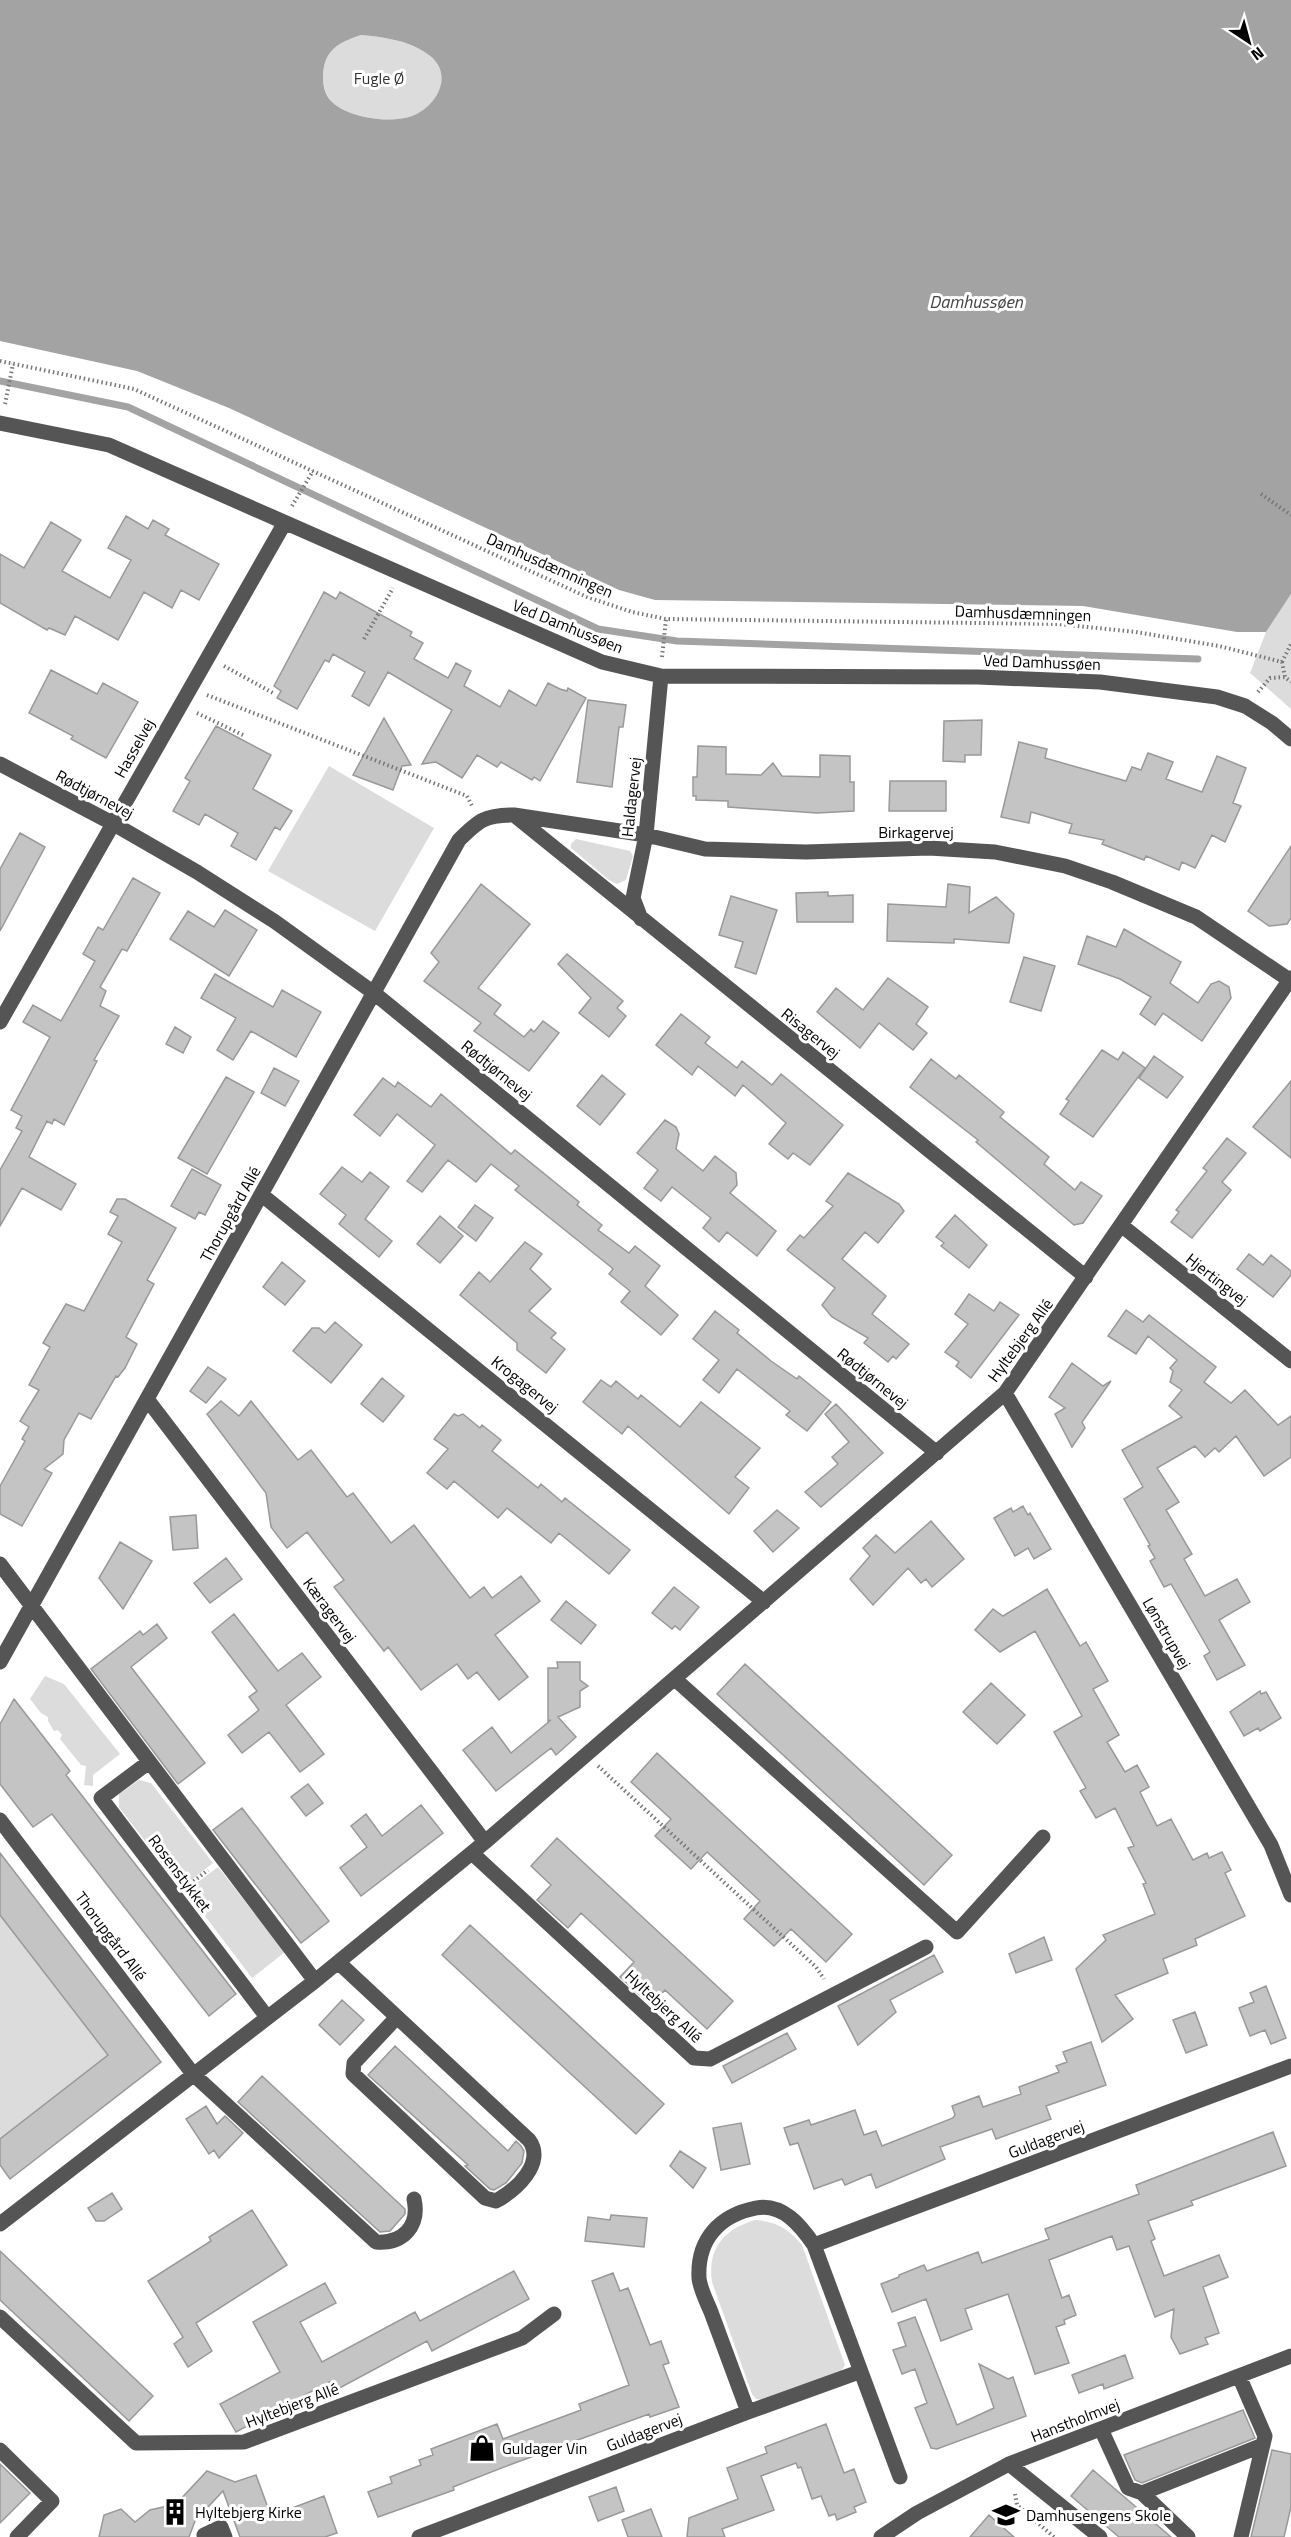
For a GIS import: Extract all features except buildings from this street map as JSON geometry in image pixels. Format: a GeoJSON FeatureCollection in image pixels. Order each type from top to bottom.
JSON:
{"type":"FeatureCollection","features":[{"type":"Feature","properties":{"kind":"street","name":"Ved Damhussøen"},"geometry":{"type":"LineString","coordinates":[[0,423],[109,445],[284,524],[602,662],[661,676],[978,677],[1100,681],[1217,697],[1245,706],[1272,723],[1291,740]]}},
{"type":"Feature","properties":{"kind":"street","name":"Hasselvej"},"geometry":{"type":"LineString","coordinates":[[0,1022],[188,688],[284,524]]}},
{"type":"Feature","properties":{"kind":"street","name":"Haldagervej"},"geometry":{"type":"LineString","coordinates":[[641,919],[633,898],[646,835],[661,676]]}},
{"type":"Feature","properties":{"kind":"street","name":"Rødtjørnevej"},"geometry":{"type":"LineString","coordinates":[[0,764],[112,823],[197,872],[265,915],[374,993],[937,1453]]}},
{"type":"Feature","properties":{"kind":"street"},"geometry":{"type":"LineString","coordinates":[[479,820],[498,815],[514,815]]}},
{"type":"Feature","properties":{"kind":"street","name":"Birkagervej"},"geometry":{"type":"LineString","coordinates":[[514,815],[646,835],[705,849],[806,852],[929,848],[994,852],[1065,866],[1133,890],[1196,917],[1291,980]]}},
{"type":"Feature","properties":{"kind":"street","name":"Risagervej"},"geometry":{"type":"LineString","coordinates":[[514,815],[1086,1277]]}},
{"type":"Feature","properties":{"kind":"street","name":"Thorupgård Allé"},"geometry":{"type":"LineString","coordinates":[[0,1662],[459,840],[479,820]]}},
{"type":"Feature","properties":{"kind":"street","name":"Hyltebjerg Allé"},"geometry":{"type":"LineString","coordinates":[[0,2224],[315,1981],[472,1853],[676,1680],[1005,1393],[1291,980]]}},
{"type":"Feature","properties":{"kind":"street","name":"Krogagervej"},"geometry":{"type":"LineString","coordinates":[[262,1195],[764,1602]]}},
{"type":"Feature","properties":{"kind":"street","name":"Hjertingvej"},"geometry":{"type":"LineString","coordinates":[[1121,1225],[1291,1361]]}},
{"type":"Feature","properties":{"kind":"street","name":"Lønstrupvej"},"geometry":{"type":"LineString","coordinates":[[1005,1393],[1271,1845],[1291,1895]]}},
{"type":"Feature","properties":{"kind":"street","name":"Kæragervej"},"geometry":{"type":"LineString","coordinates":[[147,1399],[485,1842]]}},
{"type":"Feature","properties":{"kind":"street"},"geometry":{"type":"LineString","coordinates":[[0,1564],[315,1981]]}},
{"type":"Feature","properties":{"kind":"street"},"geometry":{"type":"LineString","coordinates":[[676,1680],[957,1932],[1043,1837]]}},
{"type":"Feature","properties":{"kind":"street","name":"Rosenstykket"},"geometry":{"type":"LineString","coordinates":[[149,1762],[101,1798],[267,2017]]}},
{"type":"Feature","properties":{"kind":"street","name":"Thorupgård Allé"},"geometry":{"type":"LineString","coordinates":[[0,1820],[193,2074]]}},
{"type":"Feature","properties":{"kind":"street","name":"Hyltebjerg Allé"},"geometry":{"type":"LineString","coordinates":[[472,1853],[694,2058],[710,2059],[926,1947]]}},
{"type":"Feature","properties":{"kind":"street"},"geometry":{"type":"LineString","coordinates":[[338,1962],[397,2017],[535,2148],[536,2159],[530,2170],[506,2196],[496,2201],[484,2198],[353,2074],[354,2063],[397,2017]]}},
{"type":"Feature","properties":{"kind":"street","name":"Guldagervej"},"geometry":{"type":"LineString","coordinates":[[813,2245],[1291,2066]]}},
{"type":"Feature","properties":{"kind":"street"},"geometry":{"type":"LineString","coordinates":[[193,2074],[376,2242],[386,2243],[404,2236],[415,2219],[414,2199]]}},
{"type":"Feature","properties":{"kind":"street"},"geometry":{"type":"LineString","coordinates":[[748,2412],[699,2279],[702,2250],[712,2231],[735,2212],[762,2207],[780,2211],[798,2222],[813,2245],[900,2477]]}},
{"type":"Feature","properties":{"kind":"street","name":"Hyltebjerg Allé"},"geometry":{"type":"LineString","coordinates":[[0,2317],[136,2443],[244,2442],[522,2338],[554,2314]]}},
{"type":"Feature","properties":{"kind":"street","name":"Hanstholmvej"},"geometry":{"type":"LineString","coordinates":[[881,2537],[917,2513],[1009,2464],[1291,2356]]}},
{"type":"Feature","properties":{"kind":"street","name":"Guldagervej"},"geometry":{"type":"LineString","coordinates":[[419,2537],[860,2372]]}},
{"type":"Feature","properties":{"kind":"street"},"geometry":{"type":"LineString","coordinates":[[1239,2376],[1265,2436],[1241,2537]]}},
{"type":"Feature","properties":{"kind":"street"},"geometry":{"type":"LineString","coordinates":[[1101,2429],[1128,2488],[1142,2493],[1188,2537]]}},
{"type":"Feature","properties":{"kind":"street"},"geometry":{"type":"LineString","coordinates":[[1142,2493],[1263,2445]]}},
{"type":"Feature","properties":{"kind":"street"},"geometry":{"type":"LineString","coordinates":[[0,2450],[52,2501],[17,2537]]}},
{"type":"Feature","properties":{"kind":"street"},"geometry":{"type":"LineString","coordinates":[[1009,2464],[1100,2537]]}},
{"type":"Feature","properties":{"kind":"street"},"geometry":{"type":"LineString","coordinates":[[204,2535],[221,2528],[225,2537]]}},
{"type":"Feature","properties":{"kind":"path","name":"Damhusdæmningen"},"geometry":{"type":"LineString","coordinates":[[0,361],[134,389],[587,597],[632,612],[666,619],[1058,624],[1208,644],[1282,662]]}},
{"type":"Feature","properties":{"kind":"path"},"geometry":{"type":"LineString","coordinates":[[4,408],[13,364]]}},
{"type":"Feature","properties":{"kind":"path"},"geometry":{"type":"LineString","coordinates":[[291,508],[313,471]]}},
{"type":"Feature","properties":{"kind":"path"},"geometry":{"type":"LineString","coordinates":[[1262,494],[1291,514]]}},
{"type":"Feature","properties":{"kind":"path"},"geometry":{"type":"LineString","coordinates":[[364,639],[401,575]]}},
{"type":"Feature","properties":{"kind":"path"},"geometry":{"type":"LineString","coordinates":[[662,658],[666,619]]}},
{"type":"Feature","properties":{"kind":"path"},"geometry":{"type":"LineString","coordinates":[[1291,644],[1282,662],[1285,677],[1291,682]]}},
{"type":"Feature","properties":{"kind":"path"},"geometry":{"type":"LineString","coordinates":[[206,657],[273,693]]}},
{"type":"Feature","properties":{"kind":"path"},"geometry":{"type":"LineString","coordinates":[[1245,706],[1270,678],[1285,677]]}},
{"type":"Feature","properties":{"kind":"path"},"geometry":{"type":"LineString","coordinates":[[188,688],[467,796],[479,820]]}},
{"type":"Feature","properties":{"kind":"path"},"geometry":{"type":"LineString","coordinates":[[180,703],[245,736]]}},
{"type":"Feature","properties":{"kind":"path"},"geometry":{"type":"LineString","coordinates":[[587,1755],[816,1967],[834,1995]]}},
{"type":"Feature","properties":{"kind":"path"},"geometry":{"type":"LineString","coordinates":[[175,1896],[223,1859]]}},
{"type":"Feature","properties":{"kind":"green space","name":"Fugle Ø"},"geometry":{"type":"Polygon","coordinates":[[[361,35],[402,42],[426,53],[435,61],[442,79],[436,97],[430,105],[412,116],[381,119],[357,115],[337,106],[330,100],[323,81],[326,61],[338,45],[361,35]]]}},
{"type":"Feature","properties":{"kind":"green space"},"geometry":{"type":"Polygon","coordinates":[[[1291,594],[1291,709],[1250,673],[1266,632],[1291,594]]]}},
{"type":"Feature","properties":{"kind":"green space"},"geometry":{"type":"Polygon","coordinates":[[[329,766],[434,828],[375,931],[268,871],[329,766]]]}},
{"type":"Feature","properties":{"kind":"green space"},"geometry":{"type":"Polygon","coordinates":[[[576,839],[630,851],[633,856],[626,880],[617,884],[609,880],[571,848],[571,844],[576,839]]]}},
{"type":"Feature","properties":{"kind":"green space"},"geometry":{"type":"Polygon","coordinates":[[[45,1676],[64,1684],[120,1754],[93,1775],[93,1786],[84,1785],[86,1766],[81,1765],[60,1739],[62,1735],[58,1730],[54,1731],[48,1717],[41,1713],[30,1699],[45,1676]]]}},
{"type":"Feature","properties":{"kind":"green space"},"geometry":{"type":"Polygon","coordinates":[[[139,1780],[151,1783],[213,1863],[181,1888],[119,1807],[119,1794],[139,1780]]]}},
{"type":"Feature","properties":{"kind":"green space"},"geometry":{"type":"Polygon","coordinates":[[[218,1867],[285,1952],[252,1978],[186,1891],[218,1867]]]}},
{"type":"Feature","properties":{"kind":"green space"},"geometry":{"type":"Polygon","coordinates":[[[0,1915],[108,2055],[0,2139],[0,1915]]]}},
{"type":"Feature","properties":{"kind":"green space"},"geometry":{"type":"Polygon","coordinates":[[[755,2220],[782,2227],[802,2245],[845,2365],[841,2371],[763,2400],[756,2399],[752,2394],[712,2282],[711,2270],[715,2250],[726,2235],[755,2220]]]}},
{"type":"Feature","properties":{"kind":"water","name":"Damhussøen"},"geometry":{"type":"Polygon","coordinates":[[[0,0],[1291,0],[1291,594],[1266,632],[1237,632],[1083,606],[655,600],[619,590],[229,408],[137,371],[0,341],[0,0]],[[361,35],[338,45],[329,55],[323,78],[328,98],[337,106],[357,115],[381,119],[412,116],[429,105],[436,97],[442,79],[435,61],[411,45],[361,35]]]}},
{"type":"Feature","properties":{"kind":"waterway"},"geometry":{"type":"LineString","coordinates":[[0,381],[128,407],[598,629],[677,641],[1198,659]]}},
{"type":"Feature","properties":{"kind":"place","name":"Guldager Vin"},"geometry":{"type":"Point","coordinates":[482,2448]}},
{"type":"Feature","properties":{"kind":"place","name":"Hyltebjerg Kirke"},"geometry":{"type":"Point","coordinates":[175,2512]}},
{"type":"Feature","properties":{"kind":"place","name":"Damhusengens Skole"},"geometry":{"type":"Point","coordinates":[1006,2515]}}]}
